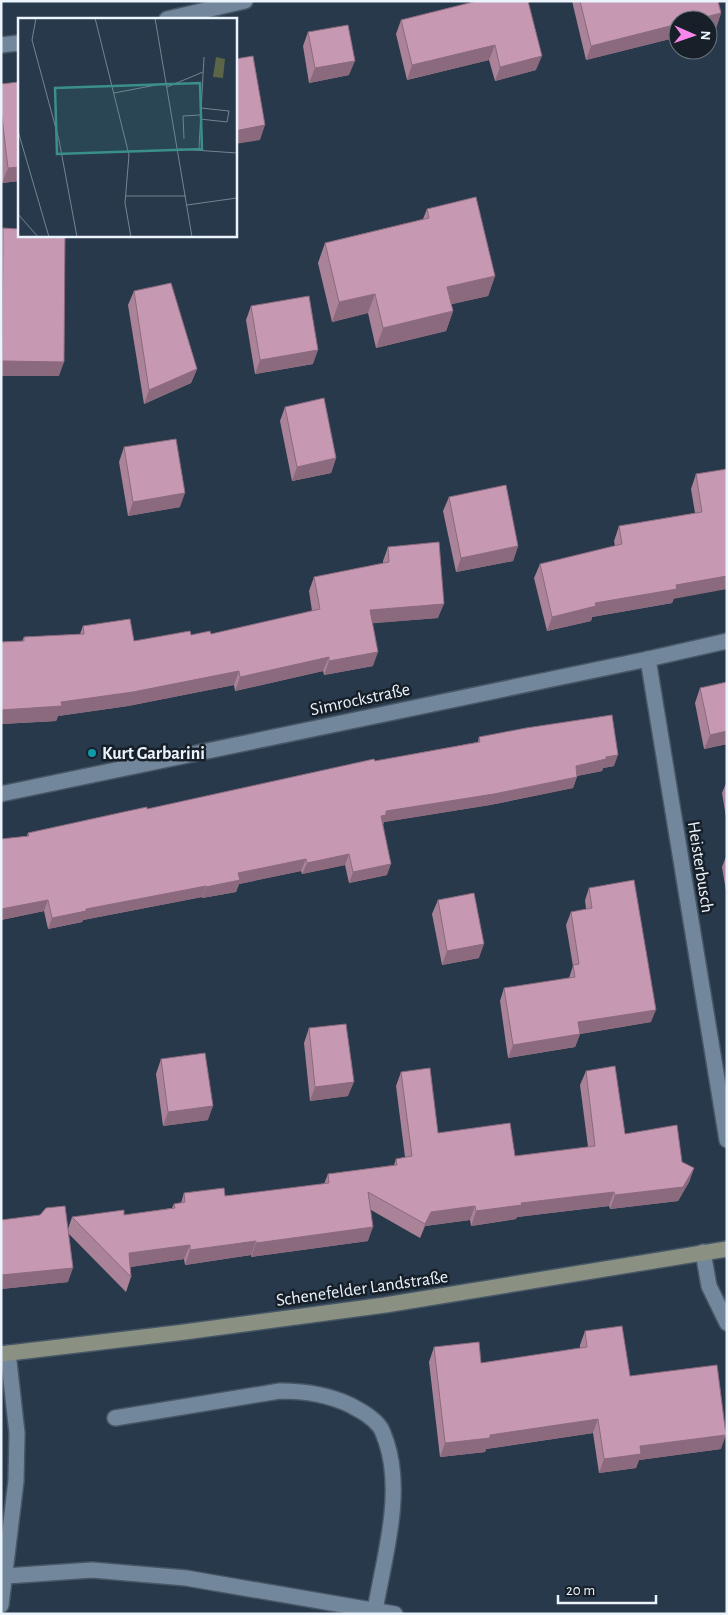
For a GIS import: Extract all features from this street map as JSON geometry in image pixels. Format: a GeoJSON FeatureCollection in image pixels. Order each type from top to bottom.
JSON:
{"type":"FeatureCollection","features":[{"type":"Feature","properties":{"kind":"street"},"geometry":{"type":"LineString","coordinates":[[171,18],[246,1]]}},
{"type":"Feature","properties":{"kind":"street"},"geometry":{"type":"LineString","coordinates":[[1,45],[18,43]]}},
{"type":"Feature","properties":{"kind":"street","name":"Simrockstraße"},"geometry":{"type":"LineString","coordinates":[[1,794],[648,659],[727,640]]}},
{"type":"Feature","properties":{"kind":"street","name":"Heisterbusch"},"geometry":{"type":"LineString","coordinates":[[648,659],[727,1140]]}},
{"type":"Feature","properties":{"kind":"street","name":"Schenefelder Landstraße"},"geometry":{"type":"LineString","coordinates":[[4,1354],[385,1305],[727,1249]]}},
{"type":"Feature","properties":{"kind":"street"},"geometry":{"type":"LineString","coordinates":[[703,1252],[709,1286],[727,1323]]}},
{"type":"Feature","properties":{"kind":"street"},"geometry":{"type":"LineString","coordinates":[[1,1605],[16,1481],[17,1433],[4,1354]]}},
{"type":"Feature","properties":{"kind":"street"},"geometry":{"type":"LineString","coordinates":[[114,1418],[280,1391],[302,1391],[324,1395],[367,1414],[381,1428],[384,1436],[392,1461],[394,1488],[393,1507],[375,1610]]}},
{"type":"Feature","properties":{"kind":"street"},"geometry":{"type":"LineString","coordinates":[[6,1576],[92,1570],[186,1578],[330,1608],[375,1610],[395,1614]]}},
{"type":"Feature","properties":{"kind":"building"},"geometry":{"type":"Polygon","coordinates":[[[477,1],[528,1],[542,56],[500,67],[495,45],[412,65],[401,20],[477,1]]]}},
{"type":"Feature","properties":{"kind":"building"},"geometry":{"type":"Polygon","coordinates":[[[580,1],[718,1],[721,13],[718,14],[718,10],[668,10],[668,27],[591,46],[580,1]]]}},
{"type":"Feature","properties":{"kind":"building"},"geometry":{"type":"Polygon","coordinates":[[[348,25],[355,61],[315,68],[308,32],[348,25]]]}},
{"type":"Feature","properties":{"kind":"building"},"geometry":{"type":"Polygon","coordinates":[[[253,56],[265,125],[236,131],[236,59],[253,56]]]}},
{"type":"Feature","properties":{"kind":"building"},"geometry":{"type":"Polygon","coordinates":[[[18,82],[18,167],[8,168],[1,109],[1,84],[18,82]]]}},
{"type":"Feature","properties":{"kind":"building"},"geometry":{"type":"Polygon","coordinates":[[[476,197],[495,276],[447,287],[453,311],[383,328],[375,294],[339,302],[325,243],[429,218],[427,209],[476,197]]]}},
{"type":"Feature","properties":{"kind":"building"},"geometry":{"type":"Polygon","coordinates":[[[3,228],[18,229],[18,236],[65,236],[64,362],[2,361],[3,228]]]}},
{"type":"Feature","properties":{"kind":"building"},"geometry":{"type":"Polygon","coordinates":[[[171,283],[197,369],[149,390],[134,291],[171,283]]]}},
{"type":"Feature","properties":{"kind":"building"},"geometry":{"type":"Polygon","coordinates":[[[309,296],[318,350],[260,360],[251,306],[309,296]]]}},
{"type":"Feature","properties":{"kind":"building"},"geometry":{"type":"Polygon","coordinates":[[[324,398],[336,458],[297,467],[285,407],[324,398]]]}},
{"type":"Feature","properties":{"kind":"building"},"geometry":{"type":"Polygon","coordinates":[[[176,439],[185,493],[133,502],[124,447],[176,439]]]}},
{"type":"Feature","properties":{"kind":"building"},"geometry":{"type":"Polygon","coordinates":[[[727,469],[727,576],[676,585],[677,589],[595,603],[596,606],[552,617],[540,564],[622,544],[619,526],[702,512],[696,474],[727,469]]]}},
{"type":"Feature","properties":{"kind":"building"},"geometry":{"type":"Polygon","coordinates":[[[506,485],[518,546],[461,558],[449,497],[506,485]]]}},
{"type":"Feature","properties":{"kind":"building"},"geometry":{"type":"Polygon","coordinates":[[[439,542],[444,604],[370,610],[378,652],[329,661],[329,657],[240,677],[239,671],[133,692],[61,702],[62,706],[1,710],[1,642],[24,641],[24,637],[84,634],[83,626],[130,619],[134,641],[190,631],[191,635],[210,631],[211,634],[320,609],[314,577],[389,562],[388,547],[439,542]]]}},
{"type":"Feature","properties":{"kind":"building"},"geometry":{"type":"Polygon","coordinates":[[[727,682],[727,731],[710,735],[700,688],[727,682]]]}},
{"type":"Feature","properties":{"kind":"building"},"geometry":{"type":"Polygon","coordinates":[[[612,715],[618,755],[576,766],[577,777],[494,794],[386,811],[386,815],[381,816],[391,864],[353,872],[349,854],[307,863],[306,859],[238,873],[240,880],[86,909],[86,911],[52,918],[48,900],[1,909],[1,839],[29,836],[28,833],[374,759],[375,761],[480,742],[479,737],[612,715]]]}},
{"type":"Feature","properties":{"kind":"building"},"geometry":{"type":"Polygon","coordinates":[[[634,880],[656,1010],[578,1022],[580,1034],[513,1045],[504,988],[575,977],[573,965],[579,964],[571,912],[592,908],[589,888],[634,880]]]}},
{"type":"Feature","properties":{"kind":"building"},"geometry":{"type":"Polygon","coordinates":[[[474,893],[484,944],[447,951],[438,900],[474,893]]]}},
{"type":"Feature","properties":{"kind":"building"},"geometry":{"type":"Polygon","coordinates":[[[346,1024],[354,1082],[315,1087],[309,1028],[346,1024]]]}},
{"type":"Feature","properties":{"kind":"building"},"geometry":{"type":"Polygon","coordinates":[[[205,1053],[213,1106],[168,1112],[161,1059],[205,1053]]]}},
{"type":"Feature","properties":{"kind":"building"},"geometry":{"type":"Polygon","coordinates":[[[615,1066],[625,1134],[677,1125],[682,1162],[694,1168],[683,1187],[615,1195],[614,1192],[521,1203],[522,1205],[476,1211],[475,1206],[431,1212],[425,1224],[368,1192],[373,1227],[256,1243],[256,1241],[190,1250],[190,1245],[129,1253],[131,1277],[72,1217],[124,1210],[124,1215],[175,1208],[174,1204],[185,1202],[184,1193],[224,1188],[225,1196],[329,1183],[328,1174],[397,1165],[396,1159],[412,1156],[401,1072],[430,1068],[438,1133],[510,1123],[515,1156],[595,1146],[586,1071],[615,1066]]]}},
{"type":"Feature","properties":{"kind":"building"},"geometry":{"type":"Polygon","coordinates":[[[65,1206],[73,1268],[1,1275],[1,1220],[40,1215],[46,1208],[65,1206]]]}},
{"type":"Feature","properties":{"kind":"building"},"geometry":{"type":"Polygon","coordinates":[[[622,1326],[630,1376],[717,1365],[726,1435],[640,1446],[641,1454],[604,1459],[598,1419],[490,1435],[490,1438],[445,1443],[434,1347],[479,1342],[481,1363],[587,1347],[585,1331],[622,1326]]]}},
{"type":"Feature","properties":{"kind":"place","name":"Kurt Garbarini"},"geometry":{"type":"Point","coordinates":[92,753]}}]}
